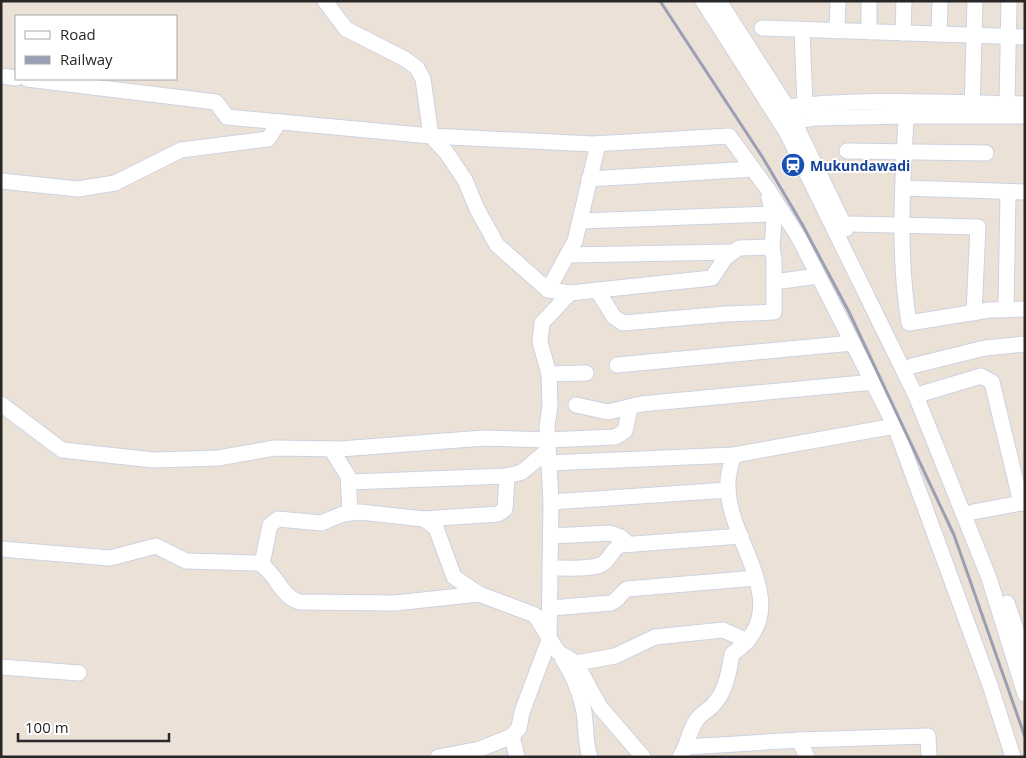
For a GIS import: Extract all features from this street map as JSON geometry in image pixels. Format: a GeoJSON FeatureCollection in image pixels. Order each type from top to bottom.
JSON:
{"type":"FeatureCollection","features":[{"type":"Feature","properties":{"kind":"street"},"geometry":{"type":"LineString","coordinates":[[326,1],[346,29],[405,59],[417,68],[423,79],[431,136],[446,152],[465,180],[477,209],[497,245],[548,290],[570,292],[712,278],[725,258],[739,248],[772,247]]}},
{"type":"Feature","properties":{"kind":"street"},"geometry":{"type":"LineString","coordinates":[[703,1],[772,109],[787,117],[906,109]]}},
{"type":"Feature","properties":{"kind":"street"},"geometry":{"type":"LineString","coordinates":[[719,1],[787,117],[912,366],[996,571],[1025,656]]}},
{"type":"Feature","properties":{"kind":"street"},"geometry":{"type":"LineString","coordinates":[[837,31],[838,1]]}},
{"type":"Feature","properties":{"kind":"street"},"geometry":{"type":"LineString","coordinates":[[869,1],[869,32]]}},
{"type":"Feature","properties":{"kind":"street"},"geometry":{"type":"LineString","coordinates":[[903,33],[904,1]]}},
{"type":"Feature","properties":{"kind":"street"},"geometry":{"type":"LineString","coordinates":[[939,34],[940,1]]}},
{"type":"Feature","properties":{"kind":"street"},"geometry":{"type":"LineString","coordinates":[[972,110],[975,1]]}},
{"type":"Feature","properties":{"kind":"street"},"geometry":{"type":"LineString","coordinates":[[1007,104],[1010,1]]}},
{"type":"Feature","properties":{"kind":"street"},"geometry":{"type":"LineString","coordinates":[[762,28],[1025,37]]}},
{"type":"Feature","properties":{"kind":"street"},"geometry":{"type":"LineString","coordinates":[[802,30],[805,105]]}},
{"type":"Feature","properties":{"kind":"street"},"geometry":{"type":"LineString","coordinates":[[1,76],[15,78]]}},
{"type":"Feature","properties":{"kind":"street"},"geometry":{"type":"LineString","coordinates":[[35,80],[216,102],[227,117],[431,136],[598,144],[729,136],[799,238],[874,382],[894,426],[990,685],[1013,757]]}},
{"type":"Feature","properties":{"kind":"street"},"geometry":{"type":"LineString","coordinates":[[972,110],[1007,104],[1025,104]]}},
{"type":"Feature","properties":{"kind":"street"},"geometry":{"type":"LineString","coordinates":[[787,117],[805,105],[972,110],[1025,116]]}},
{"type":"Feature","properties":{"kind":"street"},"geometry":{"type":"LineString","coordinates":[[906,109],[902,226],[904,296],[908,323]]}},
{"type":"Feature","properties":{"kind":"street"},"geometry":{"type":"LineString","coordinates":[[787,117],[916,396],[989,578],[1025,694]]}},
{"type":"Feature","properties":{"kind":"street"},"geometry":{"type":"LineString","coordinates":[[1,181],[78,189],[115,183],[181,150],[268,139],[279,122]]}},
{"type":"Feature","properties":{"kind":"street"},"geometry":{"type":"LineString","coordinates":[[548,290],[575,241],[598,144]]}},
{"type":"Feature","properties":{"kind":"street"},"geometry":{"type":"LineString","coordinates":[[847,151],[986,153]]}},
{"type":"Feature","properties":{"kind":"street"},"geometry":{"type":"LineString","coordinates":[[589,180],[753,170]]}},
{"type":"Feature","properties":{"kind":"street"},"geometry":{"type":"LineString","coordinates":[[904,188],[1025,192]]}},
{"type":"Feature","properties":{"kind":"street"},"geometry":{"type":"LineString","coordinates":[[597,290],[614,317],[623,323],[774,312],[772,247],[774,221],[771,214],[768,191]]}},
{"type":"Feature","properties":{"kind":"street"},"geometry":{"type":"LineString","coordinates":[[1006,310],[1008,192]]}},
{"type":"Feature","properties":{"kind":"street"},"geometry":{"type":"LineString","coordinates":[[580,221],[771,214]]}},
{"type":"Feature","properties":{"kind":"street"},"geometry":{"type":"LineString","coordinates":[[851,224],[978,227],[974,313]]}},
{"type":"Feature","properties":{"kind":"street"},"geometry":{"type":"LineString","coordinates":[[568,255],[733,252]]}},
{"type":"Feature","properties":{"kind":"street"},"geometry":{"type":"LineString","coordinates":[[774,282],[818,276]]}},
{"type":"Feature","properties":{"kind":"street"},"geometry":{"type":"LineString","coordinates":[[438,757],[480,749],[512,736],[519,728],[522,712],[554,646],[551,608],[551,502],[548,451],[549,374],[540,342],[542,323],[570,292]]}},
{"type":"Feature","properties":{"kind":"street"},"geometry":{"type":"LineString","coordinates":[[894,332],[908,323],[974,313],[1025,309]]}},
{"type":"Feature","properties":{"kind":"street"},"geometry":{"type":"LineString","coordinates":[[617,365],[853,343]]}},
{"type":"Feature","properties":{"kind":"street"},"geometry":{"type":"LineString","coordinates":[[912,366],[985,348],[1025,344]]}},
{"type":"Feature","properties":{"kind":"street"},"geometry":{"type":"LineString","coordinates":[[549,374],[586,373]]}},
{"type":"Feature","properties":{"kind":"street"},"geometry":{"type":"LineString","coordinates":[[924,393],[981,376],[989,378],[992,382],[1023,503],[973,512]]}},
{"type":"Feature","properties":{"kind":"street"},"geometry":{"type":"LineString","coordinates":[[576,405],[608,412],[630,407],[874,382]]}},
{"type":"Feature","properties":{"kind":"street"},"geometry":{"type":"LineString","coordinates":[[1,404],[62,450],[153,460],[218,458],[275,448],[331,449],[484,438],[548,451],[734,455],[810,443],[894,426]]}},
{"type":"Feature","properties":{"kind":"street"},"geometry":{"type":"LineString","coordinates":[[350,482],[507,476],[522,472],[548,451],[620,436],[625,431],[630,407]]}},
{"type":"Feature","properties":{"kind":"street"},"geometry":{"type":"LineString","coordinates":[[331,449],[350,482],[350,512]]}},
{"type":"Feature","properties":{"kind":"street"},"geometry":{"type":"LineString","coordinates":[[734,455],[729,470],[728,490],[741,536],[756,578],[762,604],[755,630],[748,641],[732,654],[723,690],[714,705],[697,718],[689,733],[691,752],[799,740],[928,736],[929,757]]}},
{"type":"Feature","properties":{"kind":"street"},"geometry":{"type":"LineString","coordinates":[[262,564],[270,525],[275,521],[283,519],[321,523],[350,512],[424,518],[498,514],[505,509],[507,476]]}},
{"type":"Feature","properties":{"kind":"street"},"geometry":{"type":"LineString","coordinates":[[551,502],[728,490]]}},
{"type":"Feature","properties":{"kind":"street"},"geometry":{"type":"LineString","coordinates":[[424,518],[436,528],[454,577],[479,594],[535,616],[569,669],[583,707],[586,747],[590,757]]}},
{"type":"Feature","properties":{"kind":"street"},"geometry":{"type":"LineString","coordinates":[[551,536],[610,533],[621,537],[628,544]]}},
{"type":"Feature","properties":{"kind":"street"},"geometry":{"type":"LineString","coordinates":[[551,568],[598,566],[607,559],[614,548],[628,544],[741,536]]}},
{"type":"Feature","properties":{"kind":"street"},"geometry":{"type":"LineString","coordinates":[[1,549],[110,558],[156,546],[186,561],[262,564],[290,598],[300,602],[395,603],[479,594]]}},
{"type":"Feature","properties":{"kind":"street"},"geometry":{"type":"LineString","coordinates":[[551,608],[612,603],[627,589],[756,578]]}},
{"type":"Feature","properties":{"kind":"street"},"geometry":{"type":"LineString","coordinates":[[576,663],[615,656],[648,639],[663,636],[723,630],[748,641]]}},
{"type":"Feature","properties":{"kind":"street"},"geometry":{"type":"LineString","coordinates":[[554,646],[576,663],[600,706],[643,757]]}},
{"type":"Feature","properties":{"kind":"street"},"geometry":{"type":"LineString","coordinates":[[1,667],[80,672]]}},
{"type":"Feature","properties":{"kind":"street"},"geometry":{"type":"LineString","coordinates":[[512,736],[517,757]]}},
{"type":"Feature","properties":{"kind":"street"},"geometry":{"type":"LineString","coordinates":[[799,740],[807,757]]}},
{"type":"Feature","properties":{"kind":"railway"},"geometry":{"type":"LineString","coordinates":[[660,1],[763,158],[802,224],[849,312],[954,535],[1025,737]]}},
{"type":"Feature","properties":{"kind":"place","name":"Mukundawadi"},"geometry":{"type":"Point","coordinates":[793,165]}}]}
